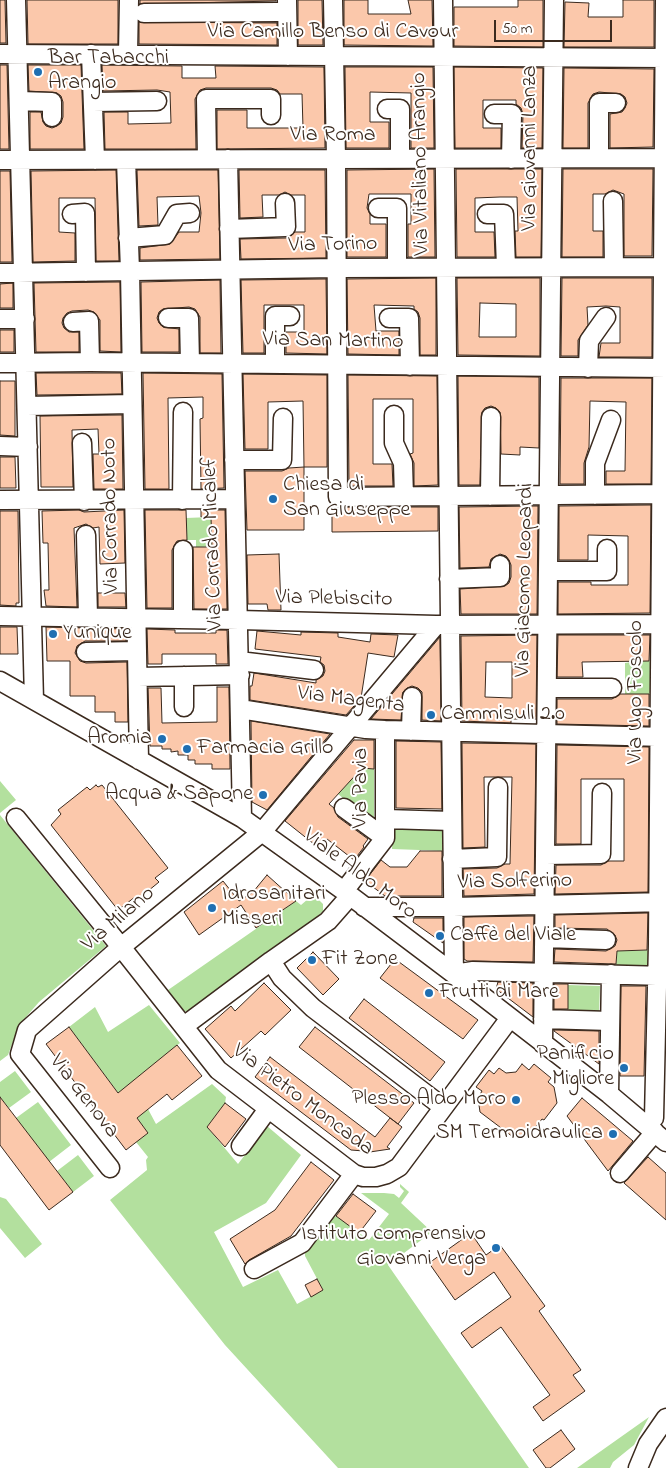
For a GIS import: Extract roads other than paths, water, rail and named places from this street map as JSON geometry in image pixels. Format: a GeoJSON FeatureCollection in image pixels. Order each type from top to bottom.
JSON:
{"type":"FeatureCollection","features":[{"type":"Feature","properties":{"kind":"street"},"geometry":{"type":"LineString","coordinates":[[16,0],[34,700]]}},
{"type":"Feature","properties":{"kind":"street"},"geometry":{"type":"LineString","coordinates":[[128,54],[129,0]]}},
{"type":"Feature","properties":{"kind":"street"},"geometry":{"type":"LineString","coordinates":[[333,0],[338,497],[663,494]]}},
{"type":"Feature","properties":{"kind":"street","name":"Via Vitaliano Arangio"},"geometry":{"type":"LineString","coordinates":[[443,0],[449,579],[443,625],[451,733],[454,974]]}},
{"type":"Feature","properties":{"kind":"street","name":"Via Giovanni Lanza"},"geometry":{"type":"LineString","coordinates":[[552,266],[554,0]]}},
{"type":"Feature","properties":{"kind":"street","name":"Via Ugo Foscolo"},"geometry":{"type":"LineString","coordinates":[[658,1127],[662,976],[665,0]]}},
{"type":"Feature","properties":{"kind":"street"},"geometry":{"type":"LineString","coordinates":[[144,13],[185,6],[282,6],[288,56]]}},
{"type":"Feature","properties":{"kind":"street","name":"Via Camillo Benso di Cavour"},"geometry":{"type":"LineString","coordinates":[[0,54],[665,58]]}},
{"type":"Feature","properties":{"kind":"street"},"geometry":{"type":"LineString","coordinates":[[91,54],[95,160]]}},
{"type":"Feature","properties":{"kind":"street"},"geometry":{"type":"LineString","coordinates":[[207,159],[206,98],[271,99],[271,115]]}},
{"type":"Feature","properties":{"kind":"street"},"geometry":{"type":"LineString","coordinates":[[19,101],[52,102],[52,117]]}},
{"type":"Feature","properties":{"kind":"street"},"geometry":{"type":"LineString","coordinates":[[93,102],[157,101]]}},
{"type":"Feature","properties":{"kind":"street"},"geometry":{"type":"LineString","coordinates":[[599,158],[599,103],[616,103]]}},
{"type":"Feature","properties":{"kind":"street"},"geometry":{"type":"LineString","coordinates":[[387,109],[400,109],[400,158]]}},
{"type":"Feature","properties":{"kind":"street"},"geometry":{"type":"LineString","coordinates":[[494,114],[512,114],[511,159]]}},
{"type":"Feature","properties":{"kind":"street","name":"Via Roma"},"geometry":{"type":"LineString","coordinates":[[0,160],[665,158]]}},
{"type":"Feature","properties":{"kind":"street","name":"Via Corrado Micalef"},"geometry":{"type":"LineString","coordinates":[[228,159],[242,818]]}},
{"type":"Feature","properties":{"kind":"street","name":"Via Corrado Noto"},"geometry":{"type":"LineString","coordinates":[[126,160],[132,363],[139,760]]}},
{"type":"Feature","properties":{"kind":"street"},"geometry":{"type":"LineString","coordinates":[[613,201],[614,267]]}},
{"type":"Feature","properties":{"kind":"street"},"geometry":{"type":"LineString","coordinates":[[229,229],[286,227],[285,203]]}},
{"type":"Feature","properties":{"kind":"street"},"geometry":{"type":"LineString","coordinates":[[378,208],[397,208],[397,268]]}},
{"type":"Feature","properties":{"kind":"street"},"geometry":{"type":"LineString","coordinates":[[128,238],[165,235],[177,214],[190,213]]}},
{"type":"Feature","properties":{"kind":"street"},"geometry":{"type":"LineString","coordinates":[[72,214],[85,214],[86,272]]}},
{"type":"Feature","properties":{"kind":"street"},"geometry":{"type":"LineString","coordinates":[[486,214],[504,214],[506,267]]}},
{"type":"Feature","properties":{"kind":"street","name":"Via Torino"},"geometry":{"type":"LineString","coordinates":[[0,273],[552,266],[664,267]]}},
{"type":"Feature","properties":{"kind":"street","name":"Via Giacomo Leopardi"},"geometry":{"type":"LineString","coordinates":[[543,1044],[552,266]]}},
{"type":"Feature","properties":{"kind":"street"},"geometry":{"type":"LineString","coordinates":[[275,364],[275,316],[290,316]]}},
{"type":"Feature","properties":{"kind":"street"},"geometry":{"type":"LineString","coordinates":[[588,368],[589,341],[606,317]]}},
{"type":"Feature","properties":{"kind":"street"},"geometry":{"type":"LineString","coordinates":[[168,318],[189,318],[190,363]]}},
{"type":"Feature","properties":{"kind":"street"},"geometry":{"type":"LineString","coordinates":[[389,318],[409,318],[410,366]]}},
{"type":"Feature","properties":{"kind":"street"},"geometry":{"type":"LineString","coordinates":[[0,319],[25,319]]}},
{"type":"Feature","properties":{"kind":"street"},"geometry":{"type":"LineString","coordinates":[[73,322],[89,321],[90,362]]}},
{"type":"Feature","properties":{"kind":"street","name":"Via San Martino"},"geometry":{"type":"LineString","coordinates":[[0,363],[90,362],[664,368]]}},
{"type":"Feature","properties":{"kind":"street"},"geometry":{"type":"LineString","coordinates":[[27,406],[132,404]]}},
{"type":"Feature","properties":{"kind":"street"},"geometry":{"type":"LineString","coordinates":[[182,500],[183,412]]}},
{"type":"Feature","properties":{"kind":"street"},"geometry":{"type":"LineString","coordinates":[[394,415],[394,443],[403,463],[404,497]]}},
{"type":"Feature","properties":{"kind":"street"},"geometry":{"type":"LineString","coordinates":[[490,496],[491,417]]}},
{"type":"Feature","properties":{"kind":"street"},"geometry":{"type":"LineString","coordinates":[[234,460],[282,460],[283,418]]}},
{"type":"Feature","properties":{"kind":"street"},"geometry":{"type":"LineString","coordinates":[[594,495],[596,462],[611,420]]}},
{"type":"Feature","properties":{"kind":"street"},"geometry":{"type":"LineString","coordinates":[[82,442],[84,501]]}},
{"type":"Feature","properties":{"kind":"street"},"geometry":{"type":"LineString","coordinates":[[0,446],[28,446]]}},
{"type":"Feature","properties":{"kind":"street"},"geometry":{"type":"LineString","coordinates":[[0,500],[235,499]]}},
{"type":"Feature","properties":{"kind":"street"},"geometry":{"type":"LineString","coordinates":[[86,535],[88,617]]}},
{"type":"Feature","properties":{"kind":"street"},"geometry":{"type":"LineString","coordinates":[[548,571],[607,571],[607,549]]}},
{"type":"Feature","properties":{"kind":"street"},"geometry":{"type":"LineString","coordinates":[[183,550],[183,619]]}},
{"type":"Feature","properties":{"kind":"street"},"geometry":{"type":"LineString","coordinates":[[449,579],[500,577],[500,565]]}},
{"type":"Feature","properties":{"kind":"street","name":"Via Plebiscito"},"geometry":{"type":"LineString","coordinates":[[0,616],[443,625],[663,624]]}},
{"type":"Feature","properties":{"kind":"street","name":"Via Milano"},"geometry":{"type":"LineString","coordinates":[[20,1054],[27,1030],[121,947],[262,832],[351,726],[443,625]]}},
{"type":"Feature","properties":{"kind":"street"},"geometry":{"type":"LineString","coordinates":[[86,652],[137,651]]}},
{"type":"Feature","properties":{"kind":"street"},"geometry":{"type":"LineString","coordinates":[[138,677],[184,676],[239,668],[314,670]]}},
{"type":"Feature","properties":{"kind":"street"},"geometry":{"type":"LineString","coordinates":[[184,676],[184,707]]}},
{"type":"Feature","properties":{"kind":"street","name":"Viale Aldo Moro"},"geometry":{"type":"LineString","coordinates":[[0,681],[242,818],[347,893],[609,1094],[658,1127]]}},
{"type":"Feature","properties":{"kind":"street"},"geometry":{"type":"LineString","coordinates":[[547,688],[612,688]]}},
{"type":"Feature","properties":{"kind":"street"},"geometry":{"type":"LineString","coordinates":[[411,731],[412,697]]}},
{"type":"Feature","properties":{"kind":"street","name":"Via Magenta"},"geometry":{"type":"LineString","coordinates":[[240,709],[366,729],[451,733],[663,736]]}},
{"type":"Feature","properties":{"kind":"street","name":"Via Pavia"},"geometry":{"type":"LineString","coordinates":[[184,1026],[328,921],[385,838],[384,730]]}},
{"type":"Feature","properties":{"kind":"street"},"geometry":{"type":"LineString","coordinates":[[452,859],[497,857],[498,787]]}},
{"type":"Feature","properties":{"kind":"street"},"geometry":{"type":"LineString","coordinates":[[546,855],[601,854],[602,793]]}},
{"type":"Feature","properties":{"kind":"street"},"geometry":{"type":"LineString","coordinates":[[344,808],[385,838]]}},
{"type":"Feature","properties":{"kind":"street","name":"Via Pietro Moncada"},"geometry":{"type":"LineString","coordinates":[[16,818],[218,1070],[354,1174],[363,1177],[376,1177],[387,1174],[398,1167],[510,1018]]}},
{"type":"Feature","properties":{"kind":"street"},"geometry":{"type":"LineString","coordinates":[[386,819],[452,821]]}},
{"type":"Feature","properties":{"kind":"street","name":"Via Solferino"},"geometry":{"type":"LineString","coordinates":[[364,906],[453,907],[662,902]]}},
{"type":"Feature","properties":{"kind":"street"},"geometry":{"type":"LineString","coordinates":[[544,938],[606,940]]}},
{"type":"Feature","properties":{"kind":"street"},"geometry":{"type":"LineString","coordinates":[[271,961],[282,978],[313,1008],[443,1107]]}},
{"type":"Feature","properties":{"kind":"street"},"geometry":{"type":"LineString","coordinates":[[454,974],[473,971],[662,976]]}},
{"type":"Feature","properties":{"kind":"street"},"geometry":{"type":"LineString","coordinates":[[609,1094],[612,974]]}},
{"type":"Feature","properties":{"kind":"street"},"geometry":{"type":"LineString","coordinates":[[543,1019],[610,1021]]}},
{"type":"Feature","properties":{"kind":"street","name":"Via Genova"},"geometry":{"type":"LineString","coordinates":[[20,1054],[110,1168]]}},
{"type":"Feature","properties":{"kind":"street"},"geometry":{"type":"LineString","coordinates":[[242,1146],[268,1110]]}},
{"type":"Feature","properties":{"kind":"street"},"geometry":{"type":"LineString","coordinates":[[620,1173],[658,1127]]}},
{"type":"Feature","properties":{"kind":"street"},"geometry":{"type":"LineString","coordinates":[[254,1269],[302,1243],[354,1174]]}},
{"type":"Feature","properties":{"kind":"street"},"geometry":{"type":"LineString","coordinates":[[638,1468],[648,1444],[666,1418]]}},
{"type":"Feature","properties":{"kind":"place","name":"Bar Tabacchi Arangio"},"geometry":{"type":"Point","coordinates":[38,72]}},
{"type":"Feature","properties":{"kind":"place","name":"Chiesa di San Giuseppe"},"geometry":{"type":"Point","coordinates":[273,499]}},
{"type":"Feature","properties":{"kind":"place","name":"Yunique"},"geometry":{"type":"Point","coordinates":[53,634]}},
{"type":"Feature","properties":{"kind":"place","name":"Cammisuli 2.0"},"geometry":{"type":"Point","coordinates":[431,715]}},
{"type":"Feature","properties":{"kind":"place","name":"Aromia"},"geometry":{"type":"Point","coordinates":[162,739]}},
{"type":"Feature","properties":{"kind":"place","name":"Farmacia Grillo"},"geometry":{"type":"Point","coordinates":[187,749]}},
{"type":"Feature","properties":{"kind":"place","name":"Acqua & Sapone"},"geometry":{"type":"Point","coordinates":[263,795]}},
{"type":"Feature","properties":{"kind":"place","name":"Idrosanitari Misseri"},"geometry":{"type":"Point","coordinates":[212,908]}},
{"type":"Feature","properties":{"kind":"place","name":"Caffè del Viale"},"geometry":{"type":"Point","coordinates":[440,936]}},
{"type":"Feature","properties":{"kind":"place","name":"Fit Zone"},"geometry":{"type":"Point","coordinates":[312,960]}},
{"type":"Feature","properties":{"kind":"place","name":"Frutti di Mare"},"geometry":{"type":"Point","coordinates":[429,993]}},
{"type":"Feature","properties":{"kind":"place","name":"Panificio Migliore"},"geometry":{"type":"Point","coordinates":[624,1068]}},
{"type":"Feature","properties":{"kind":"place","name":"Plesso Aldo Moro"},"geometry":{"type":"Point","coordinates":[516,1100]}},
{"type":"Feature","properties":{"kind":"place","name":"SM Termoidraulica"},"geometry":{"type":"Point","coordinates":[613,1134]}},
{"type":"Feature","properties":{"kind":"place","name":"Istituto comprensivo Giovanni Verga"},"geometry":{"type":"Point","coordinates":[496,1248]}}]}
